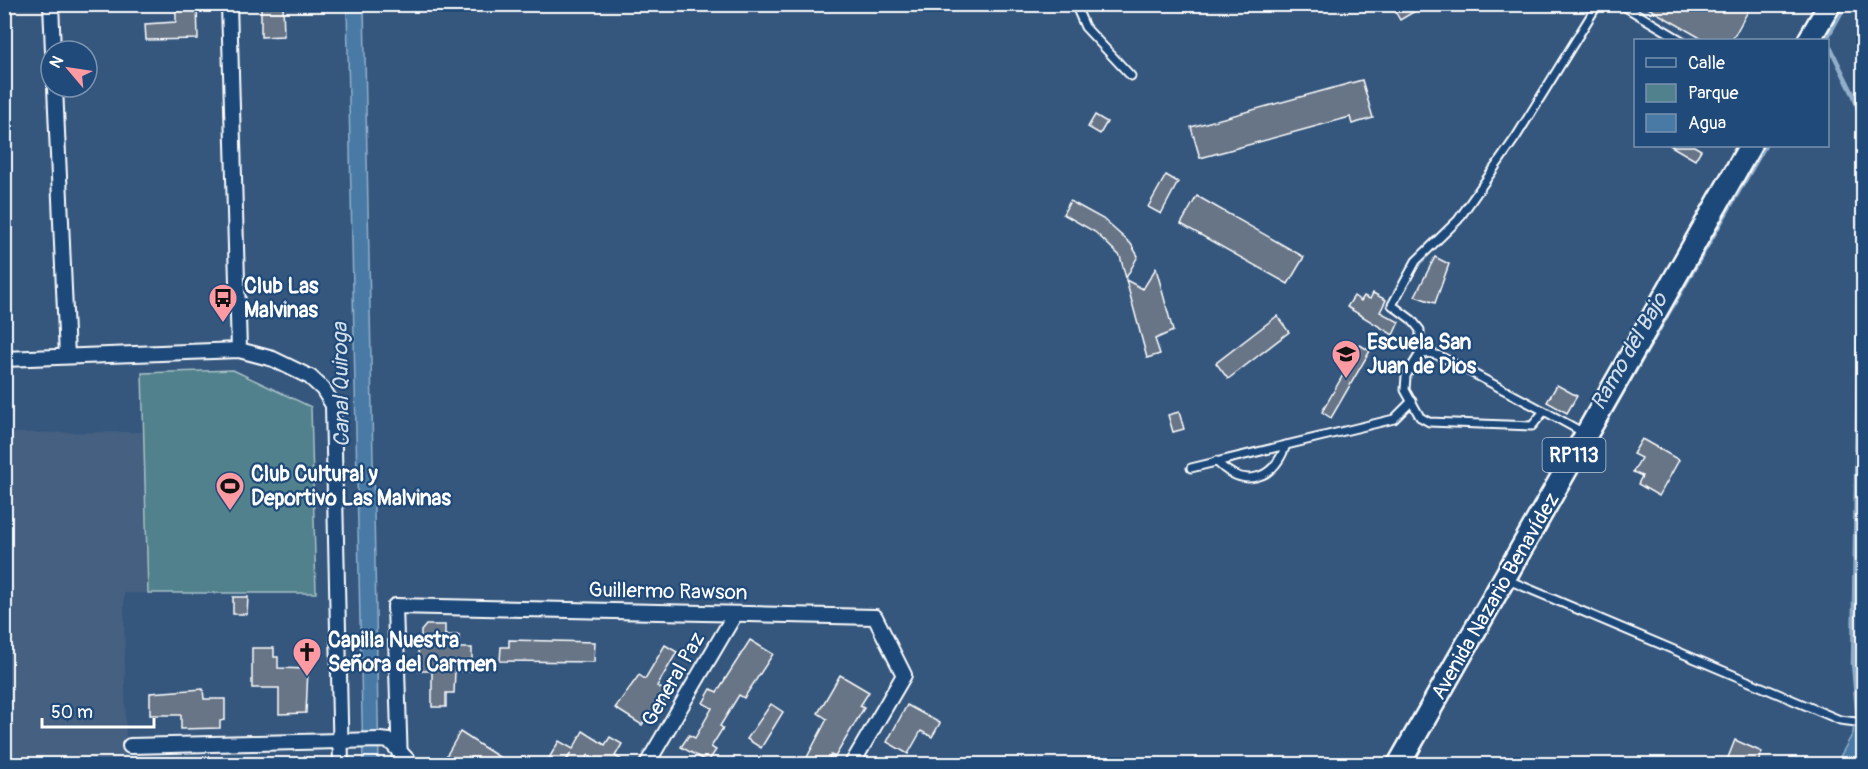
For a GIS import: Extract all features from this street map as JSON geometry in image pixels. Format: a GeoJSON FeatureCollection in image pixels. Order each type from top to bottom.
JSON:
{"type":"FeatureCollection","features":[{"type":"Feature","properties":{"kind":"main road"},"geometry":{"type":"LineString","coordinates":[[1810,39],[1830,4]]}},
{"type":"Feature","properties":{"kind":"main road","name":"Avenida Nazario Benavídez"},"geometry":{"type":"LineString","coordinates":[[1399,765],[1749,147]]}},
{"type":"Feature","properties":{"kind":"street"},"geometry":{"type":"LineString","coordinates":[[51,4],[52,39]]}},
{"type":"Feature","properties":{"kind":"street"},"geometry":{"type":"LineString","coordinates":[[229,4],[239,350]]}},
{"type":"Feature","properties":{"kind":"street"},"geometry":{"type":"LineString","coordinates":[[56,99],[67,356]]}},
{"type":"Feature","properties":{"kind":"street"},"geometry":{"type":"LineString","coordinates":[[4,358],[239,350],[273,359],[310,377],[323,389],[333,405],[340,765]]}},
{"type":"Feature","properties":{"kind":"street","name":"Guillermo Rawson"},"geometry":{"type":"LineString","coordinates":[[400,758],[395,606],[875,617],[904,675],[852,765]]}},
{"type":"Feature","properties":{"kind":"street","name":"General Paz"},"geometry":{"type":"LineString","coordinates":[[647,765],[735,614]]}},
{"type":"Feature","properties":{"kind":"street"},"geometry":{"type":"LineString","coordinates":[[130,746],[380,740],[390,741],[400,758],[411,765]]}},
{"type":"Feature","properties":{"kind":"lane"},"geometry":{"type":"LineString","coordinates":[[1075,4],[1085,27],[1131,76]]}},
{"type":"Feature","properties":{"kind":"lane"},"geometry":{"type":"LineString","coordinates":[[1544,411],[1532,426],[1429,422],[1420,417],[1405,390],[1406,376],[1419,356],[1420,330],[1412,320],[1392,305],[1416,261],[1458,220],[1516,137],[1598,4]]}},
{"type":"Feature","properties":{"kind":"lane"},"geometry":{"type":"LineString","coordinates":[[1620,4],[1680,39]]}},
{"type":"Feature","properties":{"kind":"lane"},"geometry":{"type":"LineString","coordinates":[[1419,356],[1429,353],[1440,356],[1586,435]]}},
{"type":"Feature","properties":{"kind":"lane"},"geometry":{"type":"LineString","coordinates":[[1191,468],[1394,419],[1412,401]]}},
{"type":"Feature","properties":{"kind":"lane"},"geometry":{"type":"LineString","coordinates":[[1216,461],[1234,475],[1257,477],[1276,465],[1286,445]]}},
{"type":"Feature","properties":{"kind":"lane"},"geometry":{"type":"LineString","coordinates":[[1504,579],[1840,720],[1863,723]]}},
{"type":"Feature","properties":{"kind":"shaded area"},"geometry":{"type":"Polygon","coordinates":[[[144,432],[148,593],[124,593],[126,764],[5,764],[4,433],[144,432]]]}},
{"type":"Feature","properties":{"kind":"green space","name":"Club Cultural y Deportivo Las Malvinas"},"geometry":{"type":"Polygon","coordinates":[[[233,370],[311,407],[316,593],[148,593],[142,373],[233,370]]]}},
{"type":"Feature","properties":{"kind":"water"},"geometry":{"type":"Polygon","coordinates":[[[347,5],[364,5],[379,764],[363,764],[347,5]]]}},
{"type":"Feature","properties":{"kind":"water"},"geometry":{"type":"Polygon","coordinates":[[[1854,724],[1863,726],[1863,747],[1854,764],[1836,764],[1853,733],[1854,724]]]}},
{"type":"Feature","properties":{"kind":"building"},"geometry":{"type":"Polygon","coordinates":[[[176,4],[197,4],[198,39],[146,40],[145,24],[176,22],[176,4]]]}},
{"type":"Feature","properties":{"kind":"building"},"geometry":{"type":"Polygon","coordinates":[[[261,4],[283,4],[284,36],[261,37],[261,4]]]}},
{"type":"Feature","properties":{"kind":"building"},"geometry":{"type":"Polygon","coordinates":[[[1391,4],[1427,4],[1400,20],[1391,4]]]}},
{"type":"Feature","properties":{"kind":"building"},"geometry":{"type":"Polygon","coordinates":[[[1641,4],[1752,4],[1733,39],[1702,39],[1641,4]]]}},
{"type":"Feature","properties":{"kind":"building"},"geometry":{"type":"Polygon","coordinates":[[[1362,80],[1373,118],[1352,124],[1350,117],[1200,158],[1191,127],[1362,80]]]}},
{"type":"Feature","properties":{"kind":"building"},"geometry":{"type":"Polygon","coordinates":[[[1095,115],[1107,122],[1100,134],[1088,127],[1095,115]]]}},
{"type":"Feature","properties":{"kind":"building"},"geometry":{"type":"Polygon","coordinates":[[[1673,147],[1696,147],[1701,150],[1695,160],[1673,147]]]}},
{"type":"Feature","properties":{"kind":"building"},"geometry":{"type":"Polygon","coordinates":[[[1166,175],[1178,182],[1161,214],[1148,207],[1166,175]]]}},
{"type":"Feature","properties":{"kind":"building"},"geometry":{"type":"Polygon","coordinates":[[[1197,196],[1304,257],[1288,284],[1181,224],[1197,196]]]}},
{"type":"Feature","properties":{"kind":"building"},"geometry":{"type":"Polygon","coordinates":[[[1070,201],[1103,219],[1131,244],[1138,256],[1126,278],[1120,256],[1095,232],[1063,214],[1070,201]]]}},
{"type":"Feature","properties":{"kind":"building"},"geometry":{"type":"Polygon","coordinates":[[[1435,257],[1449,264],[1435,303],[1415,296],[1435,257]]]}},
{"type":"Feature","properties":{"kind":"building"},"geometry":{"type":"Polygon","coordinates":[[[1156,268],[1173,331],[1155,339],[1160,354],[1147,358],[1126,280],[1143,289],[1156,268]]]}},
{"type":"Feature","properties":{"kind":"building"},"geometry":{"type":"Polygon","coordinates":[[[1373,293],[1386,300],[1380,312],[1399,322],[1393,335],[1347,307],[1354,296],[1361,301],[1364,296],[1370,299],[1373,293]]]}},
{"type":"Feature","properties":{"kind":"building"},"geometry":{"type":"Polygon","coordinates":[[[1277,316],[1289,332],[1228,379],[1216,363],[1277,316]]]}},
{"type":"Feature","properties":{"kind":"building"},"geometry":{"type":"Polygon","coordinates":[[[1360,345],[1370,351],[1331,418],[1322,412],[1360,345]]]}},
{"type":"Feature","properties":{"kind":"building"},"geometry":{"type":"Polygon","coordinates":[[[1557,385],[1577,396],[1567,413],[1547,402],[1557,385]]]}},
{"type":"Feature","properties":{"kind":"building"},"geometry":{"type":"Polygon","coordinates":[[[1179,412],[1184,429],[1173,432],[1168,415],[1179,412]]]}},
{"type":"Feature","properties":{"kind":"building"},"geometry":{"type":"Polygon","coordinates":[[[1642,439],[1679,460],[1659,496],[1638,484],[1642,476],[1633,472],[1641,458],[1633,454],[1642,439]]]}},
{"type":"Feature","properties":{"kind":"building"},"geometry":{"type":"Polygon","coordinates":[[[233,597],[248,597],[247,614],[233,614],[233,597]]]}},
{"type":"Feature","properties":{"kind":"building"},"geometry":{"type":"Polygon","coordinates":[[[426,625],[445,625],[445,635],[459,635],[459,648],[472,648],[472,671],[455,671],[454,693],[446,693],[446,707],[432,707],[432,671],[419,671],[418,648],[421,648],[421,631],[426,625]]]}},
{"type":"Feature","properties":{"kind":"building"},"geometry":{"type":"Polygon","coordinates":[[[509,640],[595,642],[594,662],[500,661],[501,647],[509,647],[509,640]]]}},
{"type":"Feature","properties":{"kind":"building"},"geometry":{"type":"Polygon","coordinates":[[[750,640],[773,654],[744,698],[739,695],[720,726],[723,728],[711,747],[716,750],[708,762],[681,747],[689,735],[695,738],[712,708],[703,703],[711,689],[717,692],[750,640]]]}},
{"type":"Feature","properties":{"kind":"building"},"geometry":{"type":"Polygon","coordinates":[[[665,645],[677,652],[657,686],[669,693],[655,716],[649,713],[642,725],[615,708],[639,675],[645,679],[665,645]]]}},
{"type":"Feature","properties":{"kind":"building"},"geometry":{"type":"Polygon","coordinates":[[[252,648],[274,648],[274,657],[278,657],[278,668],[308,669],[306,713],[279,714],[279,688],[252,688],[252,648]]]}},
{"type":"Feature","properties":{"kind":"building"},"geometry":{"type":"Polygon","coordinates":[[[840,675],[869,692],[860,706],[864,708],[835,757],[831,755],[826,765],[803,765],[827,719],[818,713],[840,675]]]}},
{"type":"Feature","properties":{"kind":"building"},"geometry":{"type":"Polygon","coordinates":[[[203,689],[204,699],[225,699],[225,720],[220,721],[220,728],[181,729],[181,715],[150,715],[150,693],[203,689]]]}},
{"type":"Feature","properties":{"kind":"building"},"geometry":{"type":"Polygon","coordinates":[[[771,704],[783,712],[761,748],[747,739],[771,704]]]}},
{"type":"Feature","properties":{"kind":"building"},"geometry":{"type":"Polygon","coordinates":[[[907,705],[940,723],[932,737],[921,731],[908,754],[887,742],[907,705]]]}},
{"type":"Feature","properties":{"kind":"building"},"geometry":{"type":"Polygon","coordinates":[[[583,731],[605,745],[610,737],[622,744],[615,756],[630,765],[603,765],[588,755],[583,765],[577,765],[567,759],[564,765],[545,765],[559,741],[573,749],[583,731]]]}},
{"type":"Feature","properties":{"kind":"building"},"geometry":{"type":"Polygon","coordinates":[[[460,732],[512,765],[452,765],[444,760],[460,732]]]}},
{"type":"Feature","properties":{"kind":"building"},"geometry":{"type":"Polygon","coordinates":[[[1735,740],[1762,752],[1757,765],[1725,765],[1735,740]]]}},
{"type":"Feature","properties":{"kind":"waterway","name":"Ramo del Bajo"},"geometry":{"type":"LineString","coordinates":[[1827,39],[1846,4]]}},
{"type":"Feature","properties":{"kind":"waterway"},"geometry":{"type":"LineString","coordinates":[[1829,45],[1854,96],[1862,121],[1853,663],[1858,722]]}},
{"type":"Feature","properties":{"kind":"waterway","name":"Ramo del Bajo"},"geometry":{"type":"LineString","coordinates":[[1540,536],[1764,147]]}},
{"type":"Feature","properties":{"kind":"place","name":"Club Las Malvinas"},"geometry":{"type":"Point","coordinates":[223,324]}},
{"type":"Feature","properties":{"kind":"place","name":"Escuela San Juan de Dios"},"geometry":{"type":"Point","coordinates":[1346,380]}},
{"type":"Feature","properties":{"kind":"place","name":"Club Cultural y Deportivo Las Malvinas"},"geometry":{"type":"Point","coordinates":[230,512]}},
{"type":"Feature","properties":{"kind":"place","name":"Capilla Nuestra Señora del Carmen"},"geometry":{"type":"Point","coordinates":[307,678]}},
{"type":"Feature","properties":{"kind":"water label","name":"Canal Quiroga"},"geometry":{"type":"Point","coordinates":[340,385]}}]}
